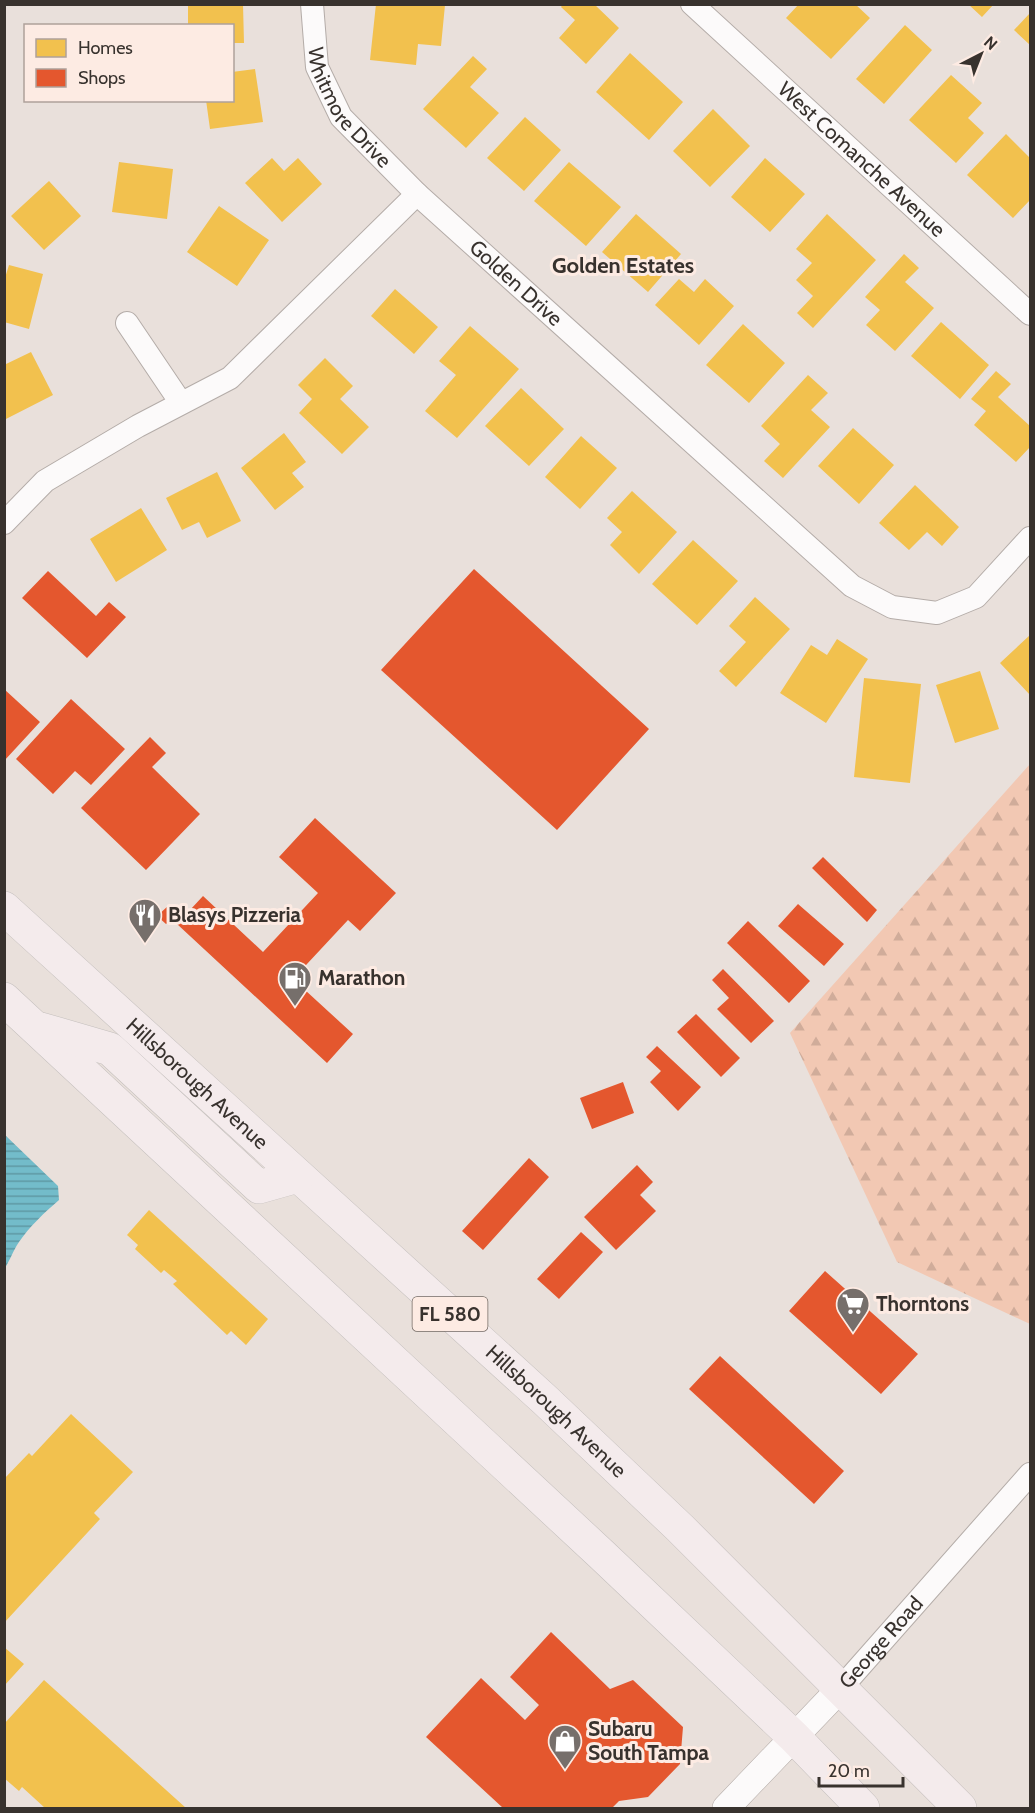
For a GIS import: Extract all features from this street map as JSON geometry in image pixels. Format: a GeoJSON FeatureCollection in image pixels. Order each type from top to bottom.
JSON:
{"type":"FeatureCollection","features":[{"type":"Feature","properties":{"kind":"main road","name":"Hillsborough Avenue"},"geometry":{"type":"LineString","coordinates":[[4,908],[545,1400],[680,1528],[960,1809]]}},
{"type":"Feature","properties":{"kind":"main road"},"geometry":{"type":"LineString","coordinates":[[4,999],[593,1546],[794,1737],[862,1809]]}},
{"type":"Feature","properties":{"kind":"main road"},"geometry":{"type":"LineString","coordinates":[[36,1028],[110,1049],[259,1187],[298,1176]]}},
{"type":"Feature","properties":{"kind":"street","name":"Whitmore Drive"},"geometry":{"type":"LineString","coordinates":[[312,4],[317,67],[341,117],[417,194]]}},
{"type":"Feature","properties":{"kind":"street","name":"West Comanche Avenue"},"geometry":{"type":"LineString","coordinates":[[692,4],[1030,314]]}},
{"type":"Feature","properties":{"kind":"street"},"geometry":{"type":"LineString","coordinates":[[4,523],[45,481],[138,426],[230,378],[417,194]]}},
{"type":"Feature","properties":{"kind":"street","name":"Golden Drive"},"geometry":{"type":"LineString","coordinates":[[417,194],[852,586],[892,608],[937,613],[976,597],[1030,538]]}},
{"type":"Feature","properties":{"kind":"street"},"geometry":{"type":"LineString","coordinates":[[127,323],[181,403]]}},
{"type":"Feature","properties":{"kind":"street","name":"George Road"},"geometry":{"type":"LineString","coordinates":[[726,1809],[840,1689],[1030,1474]]}},
{"type":"Feature","properties":{"kind":"green space"},"geometry":{"type":"Polygon","coordinates":[[[1030,764],[1030,1324],[897,1262],[790,1033],[1030,764]]]}},
{"type":"Feature","properties":{"kind":"water"},"geometry":{"type":"Polygon","coordinates":[[[5,1135],[58,1186],[59,1200],[23,1236],[5,1268],[5,1135]]]}},
{"type":"Feature","properties":{"kind":"building: Homes"},"geometry":{"type":"Polygon","coordinates":[[[188,4],[243,4],[244,43],[234,43],[234,24],[188,24],[188,4]]]}},
{"type":"Feature","properties":{"kind":"building: Homes"},"geometry":{"type":"Polygon","coordinates":[[[376,4],[445,5],[441,46],[418,44],[416,65],[370,60],[376,4]]]}},
{"type":"Feature","properties":{"kind":"building: Homes"},"geometry":{"type":"Polygon","coordinates":[[[563,4],[594,4],[619,28],[586,64],[559,38],[575,20],[561,7],[563,4]]]}},
{"type":"Feature","properties":{"kind":"building: Homes"},"geometry":{"type":"Polygon","coordinates":[[[799,4],[855,4],[870,18],[831,59],[786,18],[799,4]]]}},
{"type":"Feature","properties":{"kind":"building: Homes"},"geometry":{"type":"Polygon","coordinates":[[[968,4],[994,4],[982,17],[968,4]]]}},
{"type":"Feature","properties":{"kind":"building: Homes"},"geometry":{"type":"Polygon","coordinates":[[[1030,13],[1030,45],[1014,30],[1030,13]]]}},
{"type":"Feature","properties":{"kind":"building: Homes"},"geometry":{"type":"Polygon","coordinates":[[[905,25],[932,50],[884,104],[856,79],[905,25]]]}},
{"type":"Feature","properties":{"kind":"building: Homes"},"geometry":{"type":"Polygon","coordinates":[[[630,53],[683,102],[649,140],[596,92],[630,53]]]}},
{"type":"Feature","properties":{"kind":"building: Homes"},"geometry":{"type":"Polygon","coordinates":[[[473,56],[487,69],[470,87],[499,113],[466,148],[423,109],[473,56]]]}},
{"type":"Feature","properties":{"kind":"building: Homes"},"geometry":{"type":"Polygon","coordinates":[[[255,69],[263,122],[210,129],[206,102],[234,102],[234,72],[255,69]]]}},
{"type":"Feature","properties":{"kind":"building: Homes"},"geometry":{"type":"Polygon","coordinates":[[[951,75],[982,103],[968,118],[984,133],[956,163],[909,120],[951,75]]]}},
{"type":"Feature","properties":{"kind":"building: Homes"},"geometry":{"type":"Polygon","coordinates":[[[713,109],[750,146],[710,187],[673,151],[713,109]]]}},
{"type":"Feature","properties":{"kind":"building: Homes"},"geometry":{"type":"Polygon","coordinates":[[[525,117],[561,150],[524,191],[487,158],[525,117]]]}},
{"type":"Feature","properties":{"kind":"building: Homes"},"geometry":{"type":"Polygon","coordinates":[[[1006,134],[1030,158],[1030,200],[1013,218],[967,175],[1006,134]]]}},
{"type":"Feature","properties":{"kind":"building: Homes"},"geometry":{"type":"Polygon","coordinates":[[[272,158],[284,171],[298,158],[322,184],[282,222],[245,183],[272,158]]]}},
{"type":"Feature","properties":{"kind":"building: Homes"},"geometry":{"type":"Polygon","coordinates":[[[765,158],[805,194],[770,232],[731,197],[765,158]]]}},
{"type":"Feature","properties":{"kind":"building: Homes"},"geometry":{"type":"Polygon","coordinates":[[[119,162],[173,169],[167,219],[112,212],[119,162]]]}},
{"type":"Feature","properties":{"kind":"building: Homes"},"geometry":{"type":"Polygon","coordinates":[[[569,162],[621,207],[586,246],[534,201],[569,162]]]}},
{"type":"Feature","properties":{"kind":"building: Homes"},"geometry":{"type":"Polygon","coordinates":[[[49,181],[81,216],[44,250],[11,216],[49,181]]]}},
{"type":"Feature","properties":{"kind":"building: Homes"},"geometry":{"type":"Polygon","coordinates":[[[219,206],[269,240],[237,286],[187,252],[219,206]]]}},
{"type":"Feature","properties":{"kind":"building: Homes"},"geometry":{"type":"Polygon","coordinates":[[[636,214],[681,254],[648,292],[602,252],[636,214]]]}},
{"type":"Feature","properties":{"kind":"building: Homes"},"geometry":{"type":"Polygon","coordinates":[[[827,214],[876,260],[813,328],[797,313],[813,296],[796,280],[812,263],[796,249],[827,214]]]}},
{"type":"Feature","properties":{"kind":"building: Homes"},"geometry":{"type":"Polygon","coordinates":[[[904,254],[919,268],[905,282],[934,308],[895,351],[866,325],[880,310],[865,297],[904,254]]]}},
{"type":"Feature","properties":{"kind":"building: Homes"},"geometry":{"type":"Polygon","coordinates":[[[9,265],[43,274],[29,329],[4,322],[4,281],[9,265]]]}},
{"type":"Feature","properties":{"kind":"building: Homes"},"geometry":{"type":"Polygon","coordinates":[[[679,279],[694,292],[705,279],[734,306],[699,345],[655,305],[679,279]]]}},
{"type":"Feature","properties":{"kind":"building: Homes"},"geometry":{"type":"Polygon","coordinates":[[[395,289],[438,327],[414,354],[371,316],[395,289]]]}},
{"type":"Feature","properties":{"kind":"building: Homes"},"geometry":{"type":"Polygon","coordinates":[[[941,322],[989,365],[960,399],[911,356],[941,322]]]}},
{"type":"Feature","properties":{"kind":"building: Homes"},"geometry":{"type":"Polygon","coordinates":[[[743,324],[785,363],[749,403],[706,365],[743,324]]]}},
{"type":"Feature","properties":{"kind":"building: Homes"},"geometry":{"type":"Polygon","coordinates":[[[470,326],[519,369],[457,438],[425,411],[456,375],[439,361],[470,326]]]}},
{"type":"Feature","properties":{"kind":"building: Homes"},"geometry":{"type":"Polygon","coordinates":[[[31,352],[53,395],[4,420],[4,365],[31,352]]]}},
{"type":"Feature","properties":{"kind":"building: Homes"},"geometry":{"type":"Polygon","coordinates":[[[325,358],[353,386],[340,399],[369,427],[342,454],[299,413],[312,399],[298,385],[325,358]]]}},
{"type":"Feature","properties":{"kind":"building: Homes"},"geometry":{"type":"Polygon","coordinates":[[[996,371],[1011,384],[998,397],[1030,426],[1030,447],[1016,462],[974,425],[986,411],[971,399],[996,371]]]}},
{"type":"Feature","properties":{"kind":"building: Homes"},"geometry":{"type":"Polygon","coordinates":[[[808,375],[828,393],[811,410],[830,427],[783,478],[764,461],[780,444],[761,426],[808,375]]]}},
{"type":"Feature","properties":{"kind":"building: Homes"},"geometry":{"type":"Polygon","coordinates":[[[521,388],[564,429],[529,466],[485,426],[521,388]]]}},
{"type":"Feature","properties":{"kind":"building: Homes"},"geometry":{"type":"Polygon","coordinates":[[[853,428],[894,465],[859,504],[818,466],[853,428]]]}},
{"type":"Feature","properties":{"kind":"building: Homes"},"geometry":{"type":"Polygon","coordinates":[[[284,433],[306,462],[292,473],[304,487],[275,510],[241,468],[284,433]]]}},
{"type":"Feature","properties":{"kind":"building: Homes"},"geometry":{"type":"Polygon","coordinates":[[[581,436],[617,468],[580,509],[545,477],[581,436]]]}},
{"type":"Feature","properties":{"kind":"building: Homes"},"geometry":{"type":"Polygon","coordinates":[[[217,472],[241,521],[207,538],[199,522],[182,530],[166,498],[217,472]]]}},
{"type":"Feature","properties":{"kind":"building: Homes"},"geometry":{"type":"Polygon","coordinates":[[[915,485],[959,527],[942,546],[927,532],[909,550],[879,523],[915,485]]]}},
{"type":"Feature","properties":{"kind":"building: Homes"},"geometry":{"type":"Polygon","coordinates":[[[632,491],[677,532],[639,574],[610,545],[622,532],[607,518],[632,491]]]}},
{"type":"Feature","properties":{"kind":"building: Homes"},"geometry":{"type":"Polygon","coordinates":[[[141,508],[167,550],[116,582],[90,539],[141,508]]]}},
{"type":"Feature","properties":{"kind":"building: Homes"},"geometry":{"type":"Polygon","coordinates":[[[693,540],[738,581],[697,625],[652,584],[693,540]]]}},
{"type":"Feature","properties":{"kind":"building: Homes"},"geometry":{"type":"Polygon","coordinates":[[[755,597],[790,629],[736,687],[719,671],[746,642],[729,626],[755,597]]]}},
{"type":"Feature","properties":{"kind":"building: Homes"},"geometry":{"type":"Polygon","coordinates":[[[1030,635],[1030,695],[1000,663],[1030,635]]]}},
{"type":"Feature","properties":{"kind":"building: Homes"},"geometry":{"type":"Polygon","coordinates":[[[837,639],[868,659],[826,723],[780,693],[811,645],[827,655],[837,639]]]}},
{"type":"Feature","properties":{"kind":"building: Homes"},"geometry":{"type":"Polygon","coordinates":[[[980,671],[999,729],[955,743],[936,685],[980,671]]]}},
{"type":"Feature","properties":{"kind":"building: Homes"},"geometry":{"type":"Polygon","coordinates":[[[864,678],[921,684],[910,783],[854,777],[864,678]]]}},
{"type":"Feature","properties":{"kind":"building: Homes"},"geometry":{"type":"Polygon","coordinates":[[[149,1210],[268,1319],[246,1345],[231,1331],[227,1335],[173,1284],[177,1281],[164,1270],[161,1273],[135,1249],[138,1245],[127,1235],[149,1210]]]}},
{"type":"Feature","properties":{"kind":"building: Homes"},"geometry":{"type":"Polygon","coordinates":[[[71,1414],[133,1472],[94,1513],[100,1519],[4,1623],[4,1479],[29,1453],[32,1456],[71,1414]]]}},
{"type":"Feature","properties":{"kind":"building: Homes"},"geometry":{"type":"Polygon","coordinates":[[[4,1647],[24,1664],[4,1686],[4,1647]]]}},
{"type":"Feature","properties":{"kind":"building: Homes"},"geometry":{"type":"Polygon","coordinates":[[[44,1680],[186,1808],[45,1808],[22,1787],[19,1791],[4,1778],[4,1724],[44,1680]]]}},
{"type":"Feature","properties":{"kind":"building: Shops"},"geometry":{"type":"Polygon","coordinates":[[[474,569],[649,729],[557,830],[381,670],[474,569]]]}},
{"type":"Feature","properties":{"kind":"building: Shops"},"geometry":{"type":"Polygon","coordinates":[[[48,571],[96,616],[109,602],[126,617],[87,658],[22,598],[48,571]]]}},
{"type":"Feature","properties":{"kind":"building: Shops"},"geometry":{"type":"Polygon","coordinates":[[[4,689],[40,722],[4,761],[4,689]]]}},
{"type":"Feature","properties":{"kind":"building: Shops"},"geometry":{"type":"Polygon","coordinates":[[[71,699],[125,749],[91,785],[75,771],[53,794],[16,759],[71,699]]]}},
{"type":"Feature","properties":{"kind":"building: Shops"},"geometry":{"type":"Polygon","coordinates":[[[150,737],[166,753],[152,767],[200,814],[146,870],[81,808],[150,737]]]}},
{"type":"Feature","properties":{"kind":"building: Shops"},"geometry":{"type":"Polygon","coordinates":[[[315,818],[396,893],[360,931],[348,920],[293,979],[353,1034],[327,1063],[177,924],[203,896],[263,952],[318,893],[279,857],[315,818]]]}},
{"type":"Feature","properties":{"kind":"building: Shops"},"geometry":{"type":"Polygon","coordinates":[[[823,857],[877,910],[867,922],[812,868],[823,857]]]}},
{"type":"Feature","properties":{"kind":"building: Shops"},"geometry":{"type":"Polygon","coordinates":[[[798,904],[844,944],[824,966],[778,926],[798,904]]]}},
{"type":"Feature","properties":{"kind":"building: Shops"},"geometry":{"type":"Polygon","coordinates":[[[168,906],[176,914],[166,924],[157,916],[168,906]]]}},
{"type":"Feature","properties":{"kind":"building: Shops"},"geometry":{"type":"Polygon","coordinates":[[[748,921],[810,981],[789,1003],[727,943],[748,921]]]}},
{"type":"Feature","properties":{"kind":"building: Shops"},"geometry":{"type":"Polygon","coordinates":[[[723,969],[774,1021],[751,1043],[717,1009],[729,998],[712,980],[723,969]]]}},
{"type":"Feature","properties":{"kind":"building: Shops"},"geometry":{"type":"Polygon","coordinates":[[[696,1014],[740,1058],[721,1077],[677,1032],[696,1014]]]}},
{"type":"Feature","properties":{"kind":"building: Shops"},"geometry":{"type":"Polygon","coordinates":[[[657,1046],[701,1087],[678,1111],[650,1082],[661,1071],[646,1057],[657,1046]]]}},
{"type":"Feature","properties":{"kind":"building: Shops"},"geometry":{"type":"Polygon","coordinates":[[[623,1082],[634,1113],[592,1129],[580,1098],[623,1082]]]}},
{"type":"Feature","properties":{"kind":"building: Shops"},"geometry":{"type":"Polygon","coordinates":[[[529,1158],[549,1177],[483,1250],[462,1231],[529,1158]]]}},
{"type":"Feature","properties":{"kind":"building: Shops"},"geometry":{"type":"Polygon","coordinates":[[[637,1165],[653,1182],[640,1195],[656,1211],[616,1250],[584,1217],[637,1165]]]}},
{"type":"Feature","properties":{"kind":"building: Shops"},"geometry":{"type":"Polygon","coordinates":[[[581,1232],[603,1252],[559,1299],[537,1279],[581,1232]]]}},
{"type":"Feature","properties":{"kind":"building: Shops","name":"Thorntons"},"geometry":{"type":"Polygon","coordinates":[[[825,1271],[918,1354],[881,1394],[789,1311],[825,1271]]]}},
{"type":"Feature","properties":{"kind":"building: Shops"},"geometry":{"type":"Polygon","coordinates":[[[720,1356],[844,1471],[814,1504],[689,1389],[720,1356]]]}},
{"type":"Feature","properties":{"kind":"building: Shops"},"geometry":{"type":"Polygon","coordinates":[[[551,1632],[610,1689],[633,1680],[683,1727],[680,1764],[648,1797],[619,1801],[612,1808],[503,1808],[426,1737],[481,1678],[525,1720],[539,1705],[510,1677],[551,1632]]]}},
{"type":"Feature","properties":{"kind":"place","name":"Blasys Pizzeria"},"geometry":{"type":"Point","coordinates":[145,944]}},
{"type":"Feature","properties":{"kind":"place","name":"Marathon"},"geometry":{"type":"Point","coordinates":[295,1007]}},
{"type":"Feature","properties":{"kind":"place","name":"Thorntons"},"geometry":{"type":"Point","coordinates":[853,1333]}},
{"type":"Feature","properties":{"kind":"place","name":"Subaru South Tampa"},"geometry":{"type":"Point","coordinates":[565,1770]}},
{"type":"Feature","properties":{"kind":"district","name":"Golden Estates"},"geometry":{"type":"Point","coordinates":[623,265]}}]}
